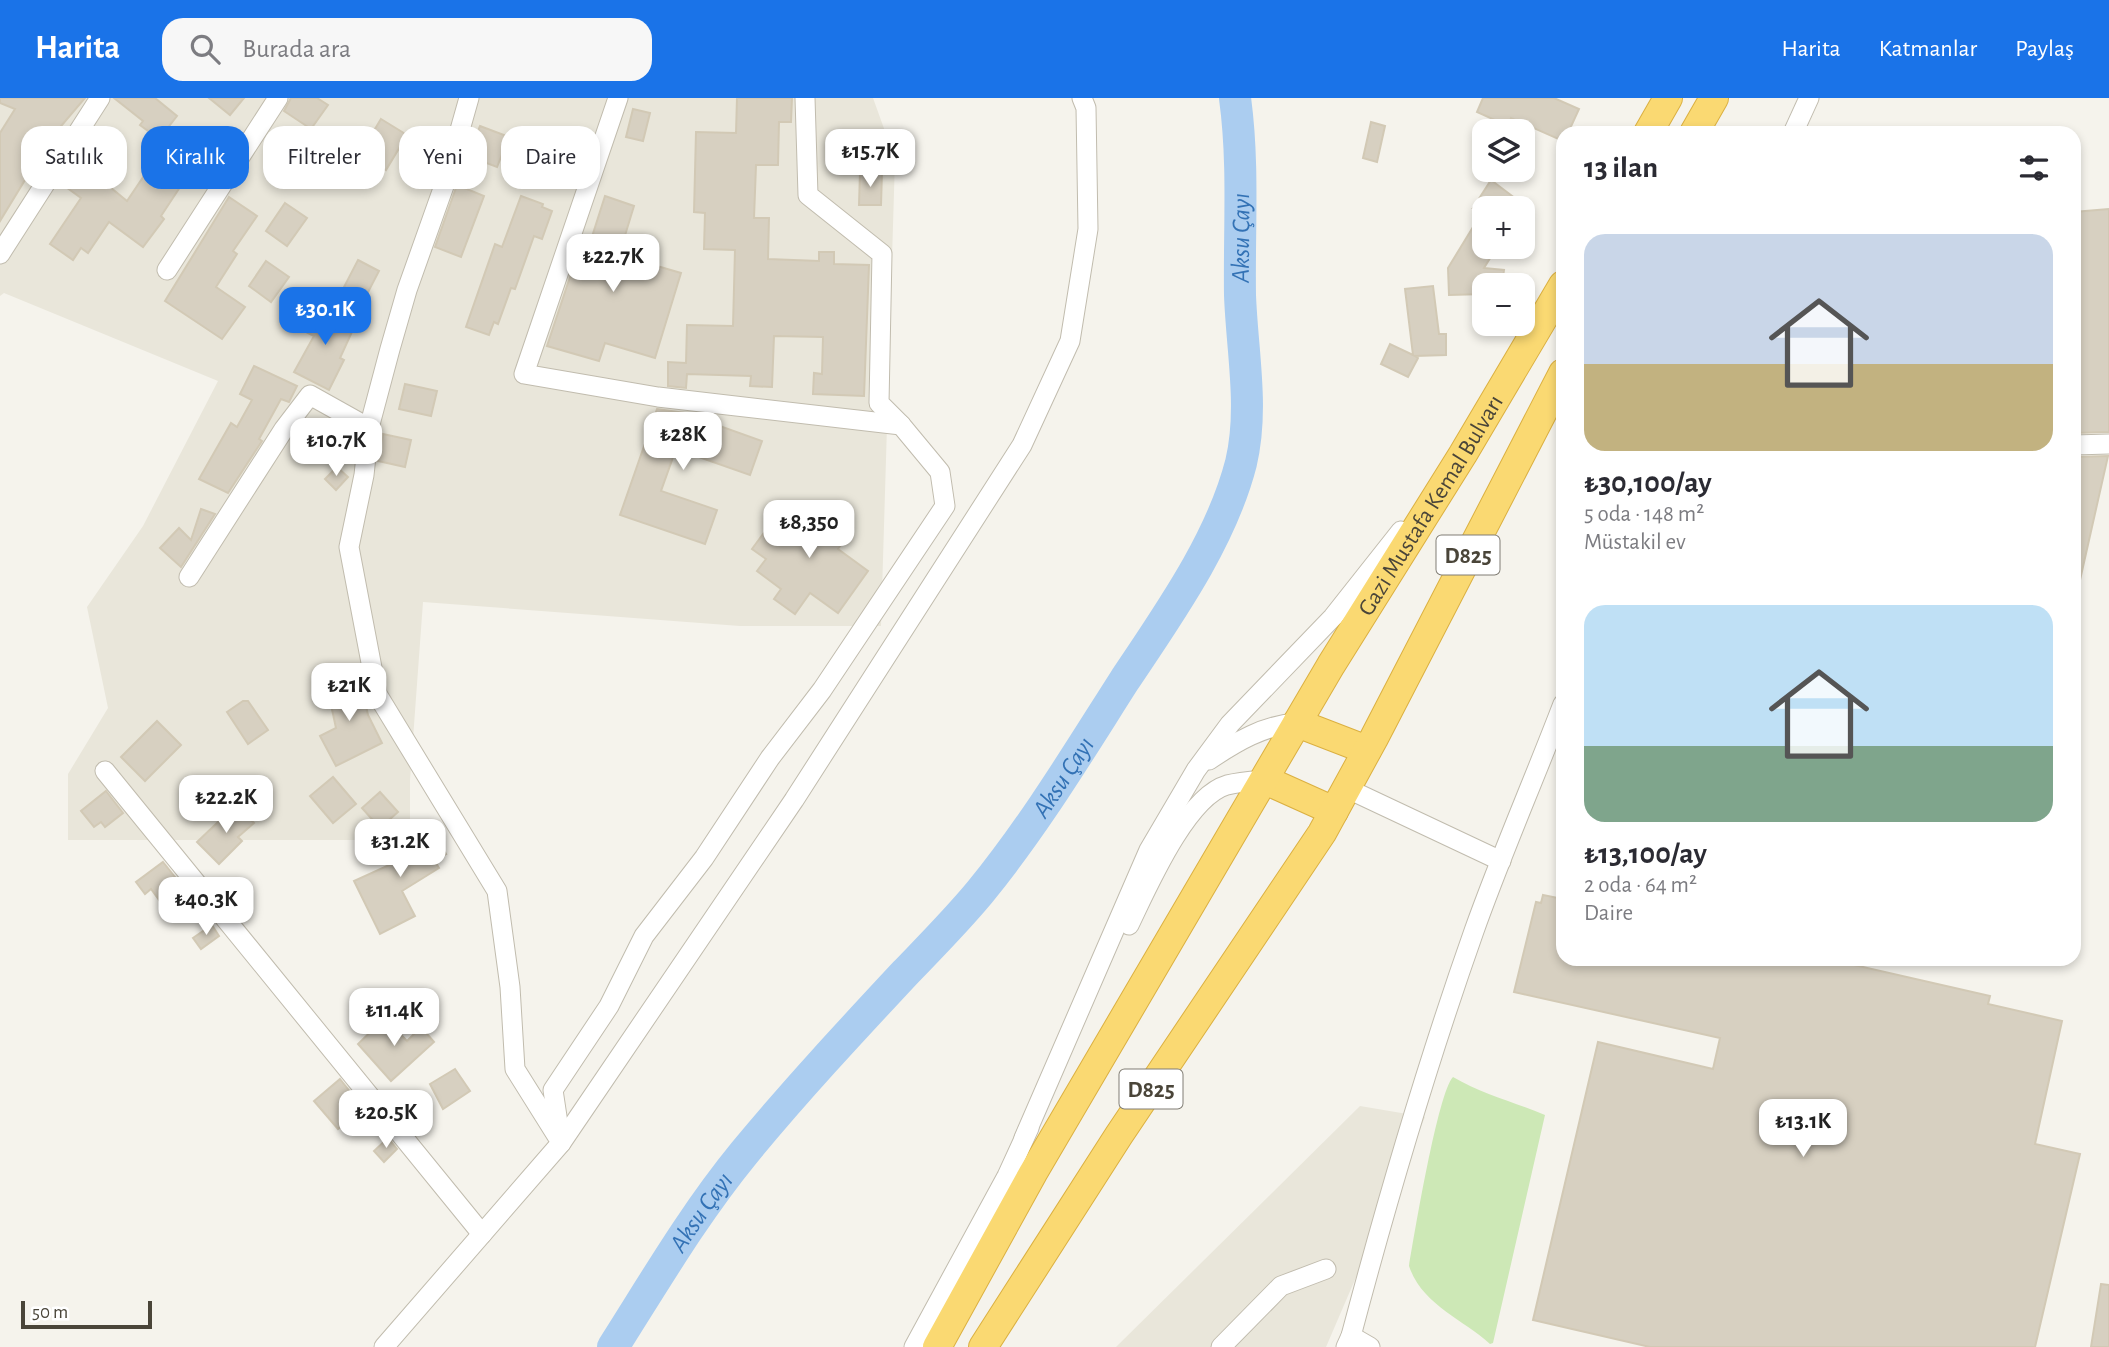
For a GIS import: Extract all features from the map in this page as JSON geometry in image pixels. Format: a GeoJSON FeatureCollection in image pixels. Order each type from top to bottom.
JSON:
{"type":"FeatureCollection","features":[{"type":"Feature","properties":{"kind":"highway"},"geometry":{"type":"LineString","coordinates":[[1652,126],[1668,98]]}},
{"type":"Feature","properties":{"kind":"highway"},"geometry":{"type":"LineString","coordinates":[[1698,126],[1714,98]]}},
{"type":"Feature","properties":{"kind":"highway","name":"Gazi Mustafa Kemal Bulvarı"},"geometry":{"type":"LineString","coordinates":[[937,1347],[1033,1173],[1196,900],[1297,723],[1463,454],[1556,297]]}},
{"type":"Feature","properties":{"kind":"highway","name":"Gazi Mustafa Kemal Bulvarı"},"geometry":{"type":"LineString","coordinates":[[1334,810],[1556,386]]}},
{"type":"Feature","properties":{"kind":"highway"},"geometry":{"type":"LineString","coordinates":[[1297,723],[1370,744]]}},
{"type":"Feature","properties":{"kind":"highway"},"geometry":{"type":"LineString","coordinates":[[1265,780],[1334,810]]}},
{"type":"Feature","properties":{"kind":"highway","name":"D825"},"geometry":{"type":"LineString","coordinates":[[983,1347],[1334,810]]}},
{"type":"Feature","properties":{"kind":"street"},"geometry":{"type":"LineString","coordinates":[[0,254],[100,98]]}},
{"type":"Feature","properties":{"kind":"street"},"geometry":{"type":"LineString","coordinates":[[167,270],[278,98]]}},
{"type":"Feature","properties":{"kind":"street"},"geometry":{"type":"LineString","coordinates":[[469,98],[445,183],[407,290],[369,428],[364,475],[349,547],[377,694],[497,891],[510,987],[515,1069],[561,1143]]}},
{"type":"Feature","properties":{"kind":"street"},"geometry":{"type":"LineString","coordinates":[[618,98],[524,374],[658,397],[901,425]]}},
{"type":"Feature","properties":{"kind":"street"},"geometry":{"type":"LineString","coordinates":[[561,1143],[553,1090],[609,1006],[644,936],[704,858],[770,758],[822,690],[945,506],[940,472],[879,403],[882,254],[808,195],[805,98]]}},
{"type":"Feature","properties":{"kind":"street"},"geometry":{"type":"LineString","coordinates":[[384,1347],[561,1143],[794,800],[1022,445],[1070,341],[1088,229],[1086,108],[1082,98]]}},
{"type":"Feature","properties":{"kind":"street"},"geometry":{"type":"LineString","coordinates":[[1797,126],[1809,98]]}},
{"type":"Feature","properties":{"kind":"street"},"geometry":{"type":"LineString","coordinates":[[189,577],[310,395],[369,428]]}},
{"type":"Feature","properties":{"kind":"street"},"geometry":{"type":"LineString","coordinates":[[2081,445],[2109,444]]}},
{"type":"Feature","properties":{"kind":"street"},"geometry":{"type":"LineString","coordinates":[[914,1347],[1007,1176],[1149,850],[1196,769],[1230,724],[1333,617],[1463,454]]}},
{"type":"Feature","properties":{"kind":"street"},"geometry":{"type":"LineString","coordinates":[[1196,769],[1235,743],[1272,727],[1297,723]]}},
{"type":"Feature","properties":{"kind":"street"},"geometry":{"type":"LineString","coordinates":[[1370,1347],[1348,1342],[1376,1241],[1474,930],[1556,723]]}},
{"type":"Feature","properties":{"kind":"street"},"geometry":{"type":"LineString","coordinates":[[105,771],[482,1234]]}},
{"type":"Feature","properties":{"kind":"street"},"geometry":{"type":"LineString","coordinates":[[1024,1138],[1162,859],[1185,820],[1225,785],[1265,780]]}},
{"type":"Feature","properties":{"kind":"street"},"geometry":{"type":"LineString","coordinates":[[1334,810],[1501,861]]}},
{"type":"Feature","properties":{"kind":"street"},"geometry":{"type":"LineString","coordinates":[[1222,1347],[1280,1286],[1326,1269]]}},
{"type":"Feature","properties":{"kind":"shaded area"},"geometry":{"type":"Polygon","coordinates":[[[0,98],[873,98],[895,159],[881,626],[740,626],[423,602],[410,780],[410,840],[68,840],[68,774],[108,708],[87,607],[143,526],[218,381],[4,293],[0,296],[0,98]]]}},
{"type":"Feature","properties":{"kind":"shaded area"},"geometry":{"type":"Polygon","coordinates":[[[1360,1106],[1425,1117],[1326,1347],[1116,1347],[1360,1106]]]}},
{"type":"Feature","properties":{"kind":"green space"},"geometry":{"type":"Polygon","coordinates":[[[1453,1077],[1545,1115],[1493,1343],[1490,1344],[1433,1301],[1415,1280],[1409,1266],[1440,1109],[1453,1077]]]}},
{"type":"Feature","properties":{"kind":"building"},"geometry":{"type":"Polygon","coordinates":[[[0,98],[85,98],[61,126],[21,126],[21,186],[0,221],[0,133],[15,109],[0,103],[0,98]]]}},
{"type":"Feature","properties":{"kind":"building"},"geometry":{"type":"Polygon","coordinates":[[[114,98],[155,98],[177,116],[169,126],[141,126],[143,121],[114,98]]]}},
{"type":"Feature","properties":{"kind":"building"},"geometry":{"type":"Polygon","coordinates":[[[209,98],[244,98],[230,115],[209,98]]]}},
{"type":"Feature","properties":{"kind":"building"},"geometry":{"type":"Polygon","coordinates":[[[291,98],[317,98],[328,105],[313,126],[306,126],[284,111],[291,98]]]}},
{"type":"Feature","properties":{"kind":"building"},"geometry":{"type":"Polygon","coordinates":[[[737,98],[792,98],[791,122],[779,122],[778,165],[756,165],[754,218],[769,218],[768,259],[819,261],[819,252],[834,252],[834,264],[869,265],[864,396],[813,394],[814,373],[822,374],[823,337],[774,336],[772,387],[750,386],[751,376],[687,374],[686,388],[668,386],[668,362],[686,363],[687,325],[733,326],[735,250],[704,249],[705,213],[694,212],[696,132],[736,133],[737,98]]]}},
{"type":"Feature","properties":{"kind":"building"},"geometry":{"type":"Polygon","coordinates":[[[1483,98],[1554,98],[1579,109],[1571,126],[1556,126],[1556,138],[1535,129],[1535,119],[1492,119],[1477,112],[1483,98]]]}},
{"type":"Feature","properties":{"kind":"building"},"geometry":{"type":"Polygon","coordinates":[[[633,109],[650,113],[643,141],[626,137],[633,109]]]}},
{"type":"Feature","properties":{"kind":"building"},"geometry":{"type":"Polygon","coordinates":[[[381,119],[399,130],[399,148],[386,170],[385,126],[377,126],[381,119]]]}},
{"type":"Feature","properties":{"kind":"building"},"geometry":{"type":"Polygon","coordinates":[[[1371,122],[1385,126],[1377,162],[1363,158],[1371,122]]]}},
{"type":"Feature","properties":{"kind":"building"},"geometry":{"type":"Polygon","coordinates":[[[487,129],[501,134],[501,157],[497,167],[487,163],[487,129]]]}},
{"type":"Feature","properties":{"kind":"building"},"geometry":{"type":"Polygon","coordinates":[[[860,172],[882,172],[881,205],[859,205],[860,172]]]}},
{"type":"Feature","properties":{"kind":"building"},"geometry":{"type":"Polygon","coordinates":[[[141,180],[141,189],[179,189],[161,216],[164,219],[143,247],[109,222],[88,253],[81,248],[73,260],[50,244],[81,198],[69,189],[112,189],[127,201],[141,180]]]}},
{"type":"Feature","properties":{"kind":"building"},"geometry":{"type":"Polygon","coordinates":[[[1490,182],[1494,182],[1512,196],[1481,196],[1490,182]]]}},
{"type":"Feature","properties":{"kind":"building"},"geometry":{"type":"Polygon","coordinates":[[[456,189],[467,189],[484,196],[461,257],[435,247],[456,189]]]}},
{"type":"Feature","properties":{"kind":"building"},"geometry":{"type":"Polygon","coordinates":[[[521,196],[543,204],[542,207],[552,211],[542,239],[534,236],[515,289],[511,288],[498,324],[494,322],[489,335],[466,327],[495,244],[502,247],[521,196]]]}},
{"type":"Feature","properties":{"kind":"building"},"geometry":{"type":"Polygon","coordinates":[[[605,196],[634,206],[619,255],[681,273],[655,358],[605,343],[599,361],[547,346],[581,244],[589,246],[605,196]]]}},
{"type":"Feature","properties":{"kind":"building"},"geometry":{"type":"Polygon","coordinates":[[[229,197],[257,216],[233,251],[237,254],[216,287],[245,307],[222,339],[165,301],[229,197]]]}},
{"type":"Feature","properties":{"kind":"building"},"geometry":{"type":"Polygon","coordinates":[[[285,203],[307,218],[287,246],[266,231],[285,203]]]}},
{"type":"Feature","properties":{"kind":"building"},"geometry":{"type":"Polygon","coordinates":[[[2109,209],[2109,432],[2081,433],[2081,211],[2109,209]]]}},
{"type":"Feature","properties":{"kind":"building"},"geometry":{"type":"Polygon","coordinates":[[[1472,229],[1472,259],[1490,259],[1484,268],[1504,270],[1504,273],[1472,273],[1472,294],[1449,295],[1448,268],[1472,229]]]}},
{"type":"Feature","properties":{"kind":"building"},"geometry":{"type":"Polygon","coordinates":[[[358,260],[379,271],[365,298],[344,287],[358,260]]]}},
{"type":"Feature","properties":{"kind":"building"},"geometry":{"type":"Polygon","coordinates":[[[266,261],[289,277],[271,302],[249,286],[266,261]]]}},
{"type":"Feature","properties":{"kind":"building"},"geometry":{"type":"Polygon","coordinates":[[[1433,286],[1439,334],[1446,334],[1446,355],[1415,356],[1418,358],[1408,377],[1381,364],[1390,344],[1413,355],[1405,289],[1433,286]]]}},
{"type":"Feature","properties":{"kind":"building"},"geometry":{"type":"Polygon","coordinates":[[[319,305],[356,323],[340,358],[344,360],[329,390],[294,372],[314,336],[306,332],[319,305]]]}},
{"type":"Feature","properties":{"kind":"building"},"geometry":{"type":"Polygon","coordinates":[[[254,366],[297,386],[289,402],[281,399],[259,439],[262,441],[228,493],[199,479],[231,423],[237,427],[252,400],[240,394],[254,366]]]}},
{"type":"Feature","properties":{"kind":"building"},"geometry":{"type":"Polygon","coordinates":[[[405,384],[437,391],[431,416],[399,409],[405,384]]]}},
{"type":"Feature","properties":{"kind":"building"},"geometry":{"type":"Polygon","coordinates":[[[657,409],[686,413],[762,441],[750,475],[676,449],[661,491],[717,510],[705,544],[620,515],[657,409]]]}},
{"type":"Feature","properties":{"kind":"building"},"geometry":{"type":"Polygon","coordinates":[[[383,434],[411,440],[405,467],[378,461],[383,434]]]}},
{"type":"Feature","properties":{"kind":"building"},"geometry":{"type":"Polygon","coordinates":[[[2108,456],[2081,576],[2081,457],[2108,456]]]}},
{"type":"Feature","properties":{"kind":"building"},"geometry":{"type":"Polygon","coordinates":[[[337,467],[348,477],[336,490],[325,479],[337,467]]]}},
{"type":"Feature","properties":{"kind":"building"},"geometry":{"type":"Polygon","coordinates":[[[820,505],[853,528],[838,549],[868,571],[838,613],[810,593],[795,614],[774,599],[781,589],[757,571],[766,559],[752,549],[782,508],[806,525],[820,505]]]}},
{"type":"Feature","properties":{"kind":"building"},"geometry":{"type":"Polygon","coordinates":[[[201,509],[215,514],[181,567],[160,548],[179,528],[191,540],[201,509]]]}},
{"type":"Feature","properties":{"kind":"building"},"geometry":{"type":"Polygon","coordinates":[[[360,679],[368,715],[382,743],[336,766],[320,736],[336,728],[327,686],[360,679]]]}},
{"type":"Feature","properties":{"kind":"building"},"geometry":{"type":"Polygon","coordinates":[[[243,701],[248,701],[268,730],[248,744],[227,712],[243,701]]]}},
{"type":"Feature","properties":{"kind":"building"},"geometry":{"type":"Polygon","coordinates":[[[157,721],[181,745],[145,781],[121,757],[157,721]]]}},
{"type":"Feature","properties":{"kind":"building"},"geometry":{"type":"Polygon","coordinates":[[[333,777],[356,804],[333,823],[310,796],[333,777]]]}},
{"type":"Feature","properties":{"kind":"building"},"geometry":{"type":"Polygon","coordinates":[[[106,791],[123,813],[105,827],[101,822],[94,827],[81,811],[106,791]]]}},
{"type":"Feature","properties":{"kind":"building"},"geometry":{"type":"Polygon","coordinates":[[[380,792],[398,812],[380,828],[362,808],[380,792]]]}},
{"type":"Feature","properties":{"kind":"building"},"geometry":{"type":"Polygon","coordinates":[[[236,805],[254,823],[238,837],[242,841],[219,864],[197,842],[236,805]]]}},
{"type":"Feature","properties":{"kind":"building"},"geometry":{"type":"Polygon","coordinates":[[[429,823],[446,854],[434,860],[439,868],[402,891],[415,916],[380,934],[354,881],[407,857],[398,840],[429,823]]]}},
{"type":"Feature","properties":{"kind":"building"},"geometry":{"type":"Polygon","coordinates":[[[163,862],[183,887],[162,904],[151,889],[145,894],[136,882],[163,862]]]}},
{"type":"Feature","properties":{"kind":"building"},"geometry":{"type":"Polygon","coordinates":[[[1543,895],[1556,898],[1556,966],[1859,966],[1990,996],[1988,1004],[2062,1021],[2035,1144],[2080,1154],[2035,1347],[1650,1347],[1533,1320],[1598,1042],[1713,1069],[1720,1038],[1514,992],[1536,902],[1541,903],[1543,895]]]}},
{"type":"Feature","properties":{"kind":"building"},"geometry":{"type":"Polygon","coordinates":[[[212,925],[219,936],[201,949],[193,938],[212,925]]]}},
{"type":"Feature","properties":{"kind":"building"},"geometry":{"type":"Polygon","coordinates":[[[385,1018],[407,1041],[421,1027],[434,1042],[391,1081],[358,1044],[385,1018]]]}},
{"type":"Feature","properties":{"kind":"building"},"geometry":{"type":"Polygon","coordinates":[[[455,1069],[470,1091],[443,1109],[430,1084],[455,1069]]]}},
{"type":"Feature","properties":{"kind":"building"},"geometry":{"type":"Polygon","coordinates":[[[340,1079],[363,1108],[338,1129],[314,1101],[340,1079]]]}},
{"type":"Feature","properties":{"kind":"building"},"geometry":{"type":"Polygon","coordinates":[[[388,1138],[397,1149],[384,1162],[374,1151],[388,1138]]]}},
{"type":"Feature","properties":{"kind":"building"},"geometry":{"type":"Polygon","coordinates":[[[2101,1284],[2109,1285],[2109,1347],[2091,1347],[2101,1284]]]}},
{"type":"Feature","properties":{"kind":"waterway","name":"Aksu Çayı"},"geometry":{"type":"LineString","coordinates":[[613,1347],[692,1224],[744,1153],[823,1062],[962,913],[1000,867],[1175,604],[1207,549],[1232,492],[1241,463],[1247,421],[1240,295],[1239,147],[1235,98]]}}]}
